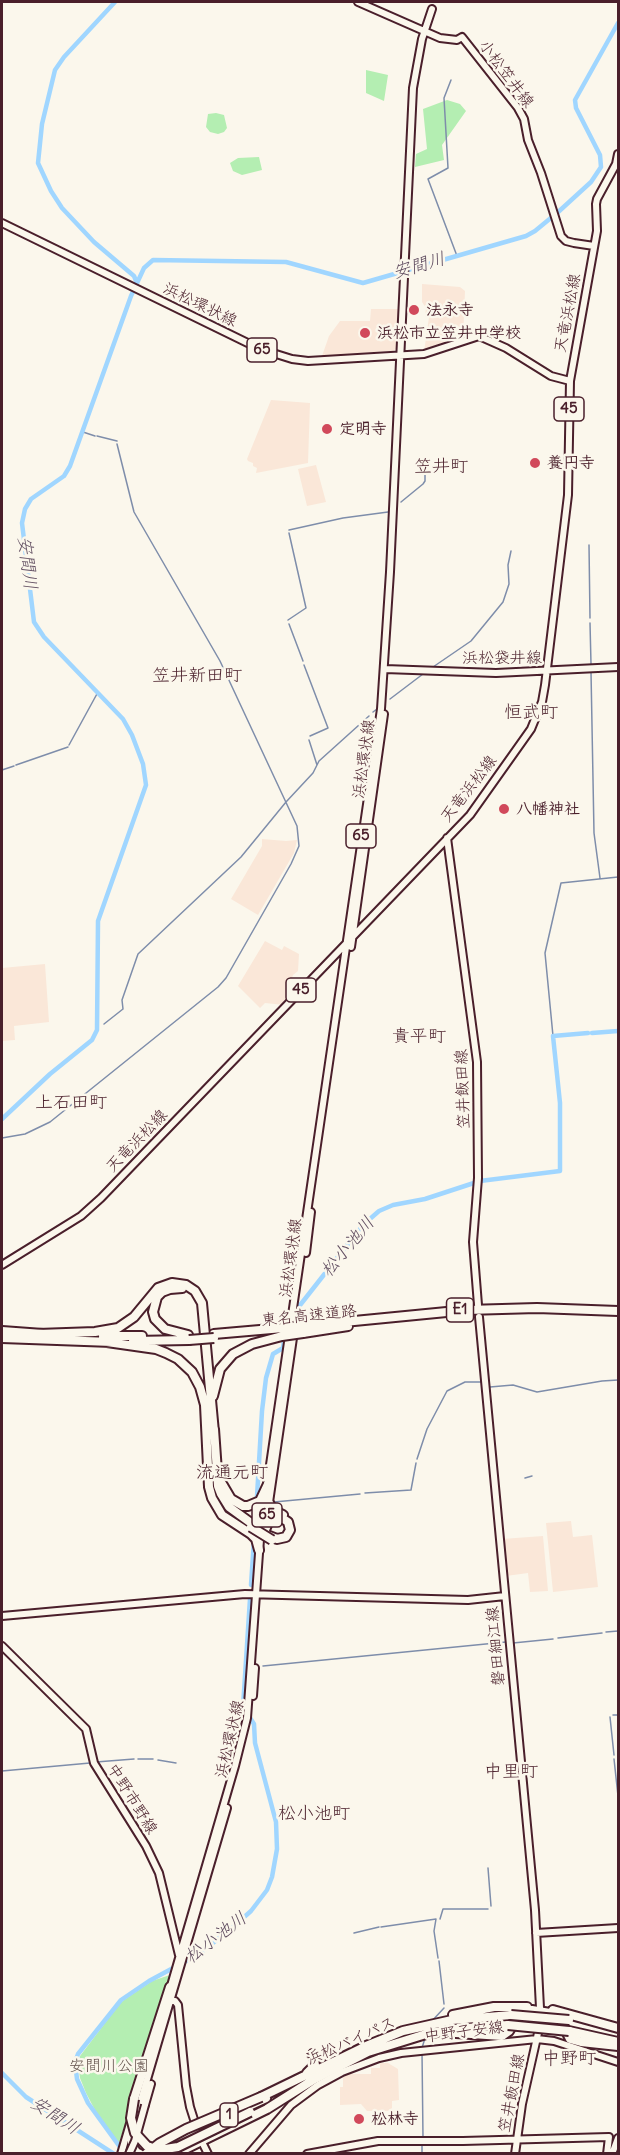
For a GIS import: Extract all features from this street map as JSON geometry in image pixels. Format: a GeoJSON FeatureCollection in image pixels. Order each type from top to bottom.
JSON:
{"type":"FeatureCollection","features":[{"type":"Feature","properties":{"kind":"highway"},"geometry":{"type":"LineString","coordinates":[[38,1334],[102,1332],[118,1328],[128,1323],[158,1288],[172,1283],[192,1288],[199,1296],[203,1312],[218,1486],[224,1500],[251,1528],[258,1546]]}},
{"type":"Feature","properties":{"kind":"highway"},"geometry":{"type":"LineString","coordinates":[[188,1337],[165,1329],[155,1319],[154,1305],[162,1292],[178,1287],[191,1293],[196,1299],[199,1310],[207,1401],[205,1434]]}},
{"type":"Feature","properties":{"kind":"highway","name":"東名高速道路"},"geometry":{"type":"LineString","coordinates":[[303,1330],[467,1310],[537,1308],[618,1311]]}},
{"type":"Feature","properties":{"kind":"highway","name":"東名高速道路"},"geometry":{"type":"LineString","coordinates":[[2,1338],[107,1341],[214,1336],[282,1332],[433,1317],[508,1313],[618,1316]]}},
{"type":"Feature","properties":{"kind":"highway","name":"東名高速道路"},"geometry":{"type":"LineString","coordinates":[[2,1331],[125,1337],[188,1337]]}},
{"type":"Feature","properties":{"kind":"highway"},"geometry":{"type":"LineString","coordinates":[[214,1432],[213,1389],[220,1369],[233,1354],[241,1349],[282,1332]]}},
{"type":"Feature","properties":{"kind":"highway"},"geometry":{"type":"LineString","coordinates":[[107,1341],[156,1349],[186,1365],[203,1395],[208,1470],[214,1489],[225,1509],[251,1528],[274,1540],[281,1542],[288,1540],[294,1527],[290,1519],[276,1512],[265,1501]]}},
{"type":"Feature","properties":{"kind":"highway"},"geometry":{"type":"LineString","coordinates":[[218,1472],[222,1486],[231,1499],[243,1506],[265,1501]]}},
{"type":"Feature","properties":{"kind":"highway"},"geometry":{"type":"LineString","coordinates":[[265,1501],[268,1484]]}},
{"type":"Feature","properties":{"kind":"highway"},"geometry":{"type":"LineString","coordinates":[[265,1530],[273,1518],[286,1520],[290,1527],[288,1535],[274,1540]]}},
{"type":"Feature","properties":{"kind":"highway"},"geometry":{"type":"LineString","coordinates":[[170,1987],[131,2110],[132,2127],[137,2137],[151,2148],[170,2150],[312,2080]]}},
{"type":"Feature","properties":{"kind":"highway","name":"1"},"geometry":{"type":"LineString","coordinates":[[426,2025],[459,2014],[494,2007],[540,2009],[573,2015],[618,2030]]}},
{"type":"Feature","properties":{"kind":"highway","name":"1"},"geometry":{"type":"LineString","coordinates":[[396,2042],[448,2033],[502,2036],[520,2012],[540,2009],[559,2017],[570,2039],[581,2042],[618,2044]]}},
{"type":"Feature","properties":{"kind":"highway","name":"浜松バイパス"},"geometry":{"type":"LineString","coordinates":[[396,2042],[403,2031],[473,2017],[511,2015],[569,2020],[618,2030]]}},
{"type":"Feature","properties":{"kind":"highway","name":"浜松バイパス"},"geometry":{"type":"LineString","coordinates":[[175,2154],[267,2109],[312,2080],[350,2060],[396,2042],[426,2034],[453,2029],[508,2025],[569,2031],[618,2044]]}},
{"type":"Feature","properties":{"kind":"highway","name":"浜松バイパス"},"geometry":{"type":"LineString","coordinates":[[146,2154],[160,2143],[186,2129],[261,2097],[368,2045],[396,2042]]}},
{"type":"Feature","properties":{"kind":"highway"},"geometry":{"type":"LineString","coordinates":[[301,2078],[315,2066],[313,2054],[317,2062],[323,2063],[353,2049],[368,2045]]}},
{"type":"Feature","properties":{"kind":"highway","name":"1"},"geometry":{"type":"LineString","coordinates":[[166,2151],[197,2130],[263,2100],[301,2078]]}},
{"type":"Feature","properties":{"kind":"highway"},"geometry":{"type":"LineString","coordinates":[[132,2134],[132,2145],[140,2154]]}},
{"type":"Feature","properties":{"kind":"highway","name":"1"},"geometry":{"type":"LineString","coordinates":[[156,2154],[201,2141]]}},
{"type":"Feature","properties":{"kind":"main road","name":"小松笠井線"},"geometry":{"type":"LineString","coordinates":[[358,2],[445,39],[457,40],[462,37],[518,108],[524,119],[528,141],[544,179],[561,236],[566,241],[594,246]]}},
{"type":"Feature","properties":{"kind":"main road"},"geometry":{"type":"LineString","coordinates":[[401,356],[413,88],[425,31],[433,9]]}},
{"type":"Feature","properties":{"kind":"main road","name":"天竜浜松線"},"geometry":{"type":"LineString","coordinates":[[2,1265],[74,1220],[101,1198],[470,814],[531,729],[542,702],[547,671],[567,507],[570,381],[597,231],[597,199],[609,179],[618,154]]}},
{"type":"Feature","properties":{"kind":"main road","name":"浜松環状線"},"geometry":{"type":"LineString","coordinates":[[2,223],[260,349],[292,360],[401,356],[387,669],[296,1312],[265,1501],[255,1684],[221,1832],[167,2002],[163,2027],[132,2134],[127,2150],[121,2154]]}},
{"type":"Feature","properties":{"kind":"main road","name":"65"},"geometry":{"type":"LineString","coordinates":[[401,356],[424,354],[479,336],[506,348],[551,376],[570,381]]}},
{"type":"Feature","properties":{"kind":"main road","name":"浜松袋井線"},"geometry":{"type":"LineString","coordinates":[[387,669],[496,673],[618,667]]}},
{"type":"Feature","properties":{"kind":"main road","name":"笠井飯田線"},"geometry":{"type":"LineString","coordinates":[[447,838],[477,1062],[478,1181],[473,1242],[478,1305]]}},
{"type":"Feature","properties":{"kind":"main road","name":"浜松環状線"},"geometry":{"type":"LineString","coordinates":[[259,1593],[258,1546],[292,1322],[296,1312],[345,960],[350,938]]}},
{"type":"Feature","properties":{"kind":"main road"},"geometry":{"type":"LineString","coordinates":[[335,954],[341,954],[345,960]]}},
{"type":"Feature","properties":{"kind":"main road"},"geometry":{"type":"LineString","coordinates":[[479,1317],[505,1596]]}},
{"type":"Feature","properties":{"kind":"main road","name":"磐田細江線"},"geometry":{"type":"LineString","coordinates":[[2,1616],[259,1593],[403,1599],[468,1599],[505,1596],[536,1933],[540,2009],[537,2039]]}},
{"type":"Feature","properties":{"kind":"main road","name":"中野市野線"},"geometry":{"type":"LineString","coordinates":[[2,1646],[86,1729],[94,1763],[143,1841],[159,1873],[180,1961]]}},
{"type":"Feature","properties":{"kind":"main road"},"geometry":{"type":"LineString","coordinates":[[536,1933],[618,1928]]}},
{"type":"Feature","properties":{"kind":"main road","name":"浜松環状線"},"geometry":{"type":"LineString","coordinates":[[127,2150],[170,1987],[180,1961]]}},
{"type":"Feature","properties":{"kind":"main road"},"geometry":{"type":"LineString","coordinates":[[167,2002],[177,2002],[186,2086],[197,2130],[208,2154]]}},
{"type":"Feature","properties":{"kind":"main road","name":"65"},"geometry":{"type":"LineString","coordinates":[[127,2150],[145,2105],[163,2027]]}},
{"type":"Feature","properties":{"kind":"main road"},"geometry":{"type":"LineString","coordinates":[[537,2039],[554,2041],[618,2062]]}},
{"type":"Feature","properties":{"kind":"main road","name":"笠井飯田線"},"geometry":{"type":"LineString","coordinates":[[515,2154],[528,2076],[537,2039]]}},
{"type":"Feature","properties":{"kind":"main road","name":"中野子安線"},"geometry":{"type":"LineString","coordinates":[[249,2154],[291,2105],[325,2081],[367,2061],[398,2054],[537,2039]]}},
{"type":"Feature","properties":{"kind":"main road"},"geometry":{"type":"LineString","coordinates":[[306,2154],[378,2141],[609,2136],[607,2154]]}},
{"type":"Feature","properties":{"kind":"main road"},"geometry":{"type":"LineString","coordinates":[[612,2154],[618,2138]]}},
{"type":"Feature","properties":{"kind":"shaded area"},"geometry":{"type":"Polygon","coordinates":[[[422,284],[460,287],[465,291],[463,339],[424,352],[429,317],[425,317],[426,308],[422,302],[422,284]]]}},
{"type":"Feature","properties":{"kind":"shaded area","name":"浜松市立笠井中学校"},"geometry":{"type":"Polygon","coordinates":[[[371,309],[399,309],[396,349],[322,356],[329,336],[340,321],[370,321],[371,309]]]}},
{"type":"Feature","properties":{"kind":"shaded area"},"geometry":{"type":"Polygon","coordinates":[[[271,400],[310,403],[308,463],[256,473],[257,468],[247,459],[271,400]]]}},
{"type":"Feature","properties":{"kind":"shaded area"},"geometry":{"type":"Polygon","coordinates":[[[316,465],[326,502],[307,506],[298,469],[316,465]]]}},
{"type":"Feature","properties":{"kind":"shaded area"},"geometry":{"type":"Polygon","coordinates":[[[262,839],[297,840],[294,853],[258,915],[231,899],[262,846],[262,839]]]}},
{"type":"Feature","properties":{"kind":"shaded area"},"geometry":{"type":"Polygon","coordinates":[[[265,941],[282,950],[284,946],[299,954],[298,971],[293,975],[290,984],[303,986],[284,1005],[265,1003],[260,1008],[238,986],[265,941]]]}},
{"type":"Feature","properties":{"kind":"shaded area"},"geometry":{"type":"Polygon","coordinates":[[[45,964],[49,1022],[14,1026],[15,1040],[2,1041],[2,968],[45,964]]]}},
{"type":"Feature","properties":{"kind":"shaded area"},"geometry":{"type":"Polygon","coordinates":[[[571,1521],[573,1537],[592,1535],[598,1587],[553,1592],[546,1523],[571,1521]]]}},
{"type":"Feature","properties":{"kind":"shaded area"},"geometry":{"type":"Polygon","coordinates":[[[543,1536],[548,1591],[530,1592],[528,1573],[506,1576],[502,1539],[543,1536]]]}},
{"type":"Feature","properties":{"kind":"shaded area"},"geometry":{"type":"Polygon","coordinates":[[[380,2063],[388,2063],[398,2069],[399,2100],[392,2101],[392,2108],[389,2111],[367,2111],[361,2104],[340,2105],[343,2074],[371,2074],[371,2068],[380,2068],[380,2063]]]}},
{"type":"Feature","properties":{"kind":"green space"},"geometry":{"type":"Polygon","coordinates":[[[366,70],[388,75],[384,101],[366,93],[366,70]]]}},
{"type":"Feature","properties":{"kind":"green space"},"geometry":{"type":"Polygon","coordinates":[[[447,100],[460,104],[466,111],[442,145],[444,160],[415,167],[416,154],[427,149],[423,109],[447,100]]]}},
{"type":"Feature","properties":{"kind":"green space"},"geometry":{"type":"Polygon","coordinates":[[[208,114],[224,115],[227,128],[218,134],[210,132],[206,127],[208,114]]]}},
{"type":"Feature","properties":{"kind":"green space"},"geometry":{"type":"Polygon","coordinates":[[[259,157],[262,170],[242,175],[233,171],[230,163],[238,158],[259,157]]]}},
{"type":"Feature","properties":{"kind":"green space","name":"安間川公園"},"geometry":{"type":"Polygon","coordinates":[[[170,1975],[128,2104],[125,2117],[127,2118],[119,2143],[96,2112],[86,2093],[80,2078],[78,2065],[80,2056],[121,2002],[152,1981],[170,1975]]]}},
{"type":"Feature","properties":{"kind":"waterway"},"geometry":{"type":"LineString","coordinates":[[115,2],[64,57],[55,70],[42,124],[38,163],[62,208],[94,242],[134,276],[137,283]]}},
{"type":"Feature","properties":{"kind":"waterway","name":"安間川"},"geometry":{"type":"LineString","coordinates":[[556,214],[591,182],[601,167],[600,155],[576,108],[575,100],[618,23]]}},
{"type":"Feature","properties":{"kind":"waterway"},"geometry":{"type":"LineString","coordinates":[[451,80],[444,98],[448,168],[428,179],[457,256]]}},
{"type":"Feature","properties":{"kind":"waterway","name":"安間川"},"geometry":{"type":"LineString","coordinates":[[2,1119],[50,1074],[92,1040],[97,1030],[98,921],[146,785],[143,764],[123,719],[44,637],[34,622],[22,523],[25,509],[31,499],[64,476],[70,466],[131,296],[144,268],[153,260],[286,262],[363,283],[526,236],[552,217]]}},
{"type":"Feature","properties":{"kind":"waterway"},"geometry":{"type":"LineString","coordinates":[[83,432],[95,436]]}},
{"type":"Feature","properties":{"kind":"waterway"},"geometry":{"type":"LineString","coordinates":[[97,436],[117,441]]}},
{"type":"Feature","properties":{"kind":"waterway"},"geometry":{"type":"LineString","coordinates":[[2,1138],[25,1134],[50,1122],[218,987],[226,978],[299,846],[297,826],[220,661],[134,512],[117,444]]}},
{"type":"Feature","properties":{"kind":"waterway"},"geometry":{"type":"LineString","coordinates":[[401,502],[423,484],[425,472]]}},
{"type":"Feature","properties":{"kind":"waterway"},"geometry":{"type":"LineString","coordinates":[[289,530],[343,518],[388,512]]}},
{"type":"Feature","properties":{"kind":"waterway"},"geometry":{"type":"LineString","coordinates":[[288,620],[306,608],[289,533]]}},
{"type":"Feature","properties":{"kind":"waterway"},"geometry":{"type":"LineString","coordinates":[[589,545],[590,618]]}},
{"type":"Feature","properties":{"kind":"waterway"},"geometry":{"type":"LineString","coordinates":[[433,667],[471,641],[503,602],[509,584],[508,565],[511,551]]}},
{"type":"Feature","properties":{"kind":"waterway"},"geometry":{"type":"LineString","coordinates":[[590,623],[591,664]]}},
{"type":"Feature","properties":{"kind":"waterway"},"geometry":{"type":"LineString","coordinates":[[289,624],[303,661]]}},
{"type":"Feature","properties":{"kind":"waterway"},"geometry":{"type":"LineString","coordinates":[[304,665],[328,728],[310,736]]}},
{"type":"Feature","properties":{"kind":"waterway"},"geometry":{"type":"LineString","coordinates":[[591,672],[594,833],[600,878]]}},
{"type":"Feature","properties":{"kind":"waterway"},"geometry":{"type":"LineString","coordinates":[[390,699],[423,674]]}},
{"type":"Feature","properties":{"kind":"waterway"},"geometry":{"type":"LineString","coordinates":[[69,745],[98,692]]}},
{"type":"Feature","properties":{"kind":"waterway"},"geometry":{"type":"LineString","coordinates":[[373,712],[377,709]]}},
{"type":"Feature","properties":{"kind":"waterway"},"geometry":{"type":"LineString","coordinates":[[104,1024],[123,1009],[122,1000],[138,954],[241,857],[313,773],[319,761],[369,716]]}},
{"type":"Feature","properties":{"kind":"waterway"},"geometry":{"type":"LineString","coordinates":[[309,740],[317,765]]}},
{"type":"Feature","properties":{"kind":"waterway"},"geometry":{"type":"LineString","coordinates":[[16,765],[68,747]]}},
{"type":"Feature","properties":{"kind":"waterway"},"geometry":{"type":"LineString","coordinates":[[2,770],[14,766]]}},
{"type":"Feature","properties":{"kind":"waterway"},"geometry":{"type":"LineString","coordinates":[[553,1036],[545,953],[561,883],[618,877]]}},
{"type":"Feature","properties":{"kind":"waterway","name":"松小池川"},"geometry":{"type":"LineString","coordinates":[[592,1033],[618,1031]]}},
{"type":"Feature","properties":{"kind":"waterway","name":"松小池川"},"geometry":{"type":"LineString","coordinates":[[255,1531],[266,1378],[273,1354],[283,1348],[286,1323],[363,1225],[379,1211],[480,1181],[560,1171],[560,1103],[553,1036],[588,1033]]}},
{"type":"Feature","properties":{"kind":"waterway"},"geometry":{"type":"LineString","coordinates":[[487,1385],[490,1387],[513,1385],[537,1392],[618,1380]]}},
{"type":"Feature","properties":{"kind":"waterway"},"geometry":{"type":"LineString","coordinates":[[417,1459],[427,1429],[447,1391],[465,1382],[483,1382]]}},
{"type":"Feature","properties":{"kind":"waterway"},"geometry":{"type":"LineString","coordinates":[[365,1493],[411,1490],[416,1463]]}},
{"type":"Feature","properties":{"kind":"waterway"},"geometry":{"type":"LineString","coordinates":[[525,1478],[532,1476]]}},
{"type":"Feature","properties":{"kind":"waterway"},"geometry":{"type":"LineString","coordinates":[[274,1502],[360,1494]]}},
{"type":"Feature","properties":{"kind":"waterway","name":"松小池川"},"geometry":{"type":"LineString","coordinates":[[251,1585],[254,1540]]}},
{"type":"Feature","properties":{"kind":"waterway","name":"松小池川"},"geometry":{"type":"LineString","coordinates":[[125,2154],[88,2103],[77,2079],[75,2062],[78,2054],[121,2000],[149,1981],[199,1954],[251,1911],[267,1890],[272,1877],[277,1849],[276,1822],[255,1743],[254,1724],[243,1707],[250,1599]]}},
{"type":"Feature","properties":{"kind":"waterway"},"geometry":{"type":"LineString","coordinates":[[606,1632],[618,1631]]}},
{"type":"Feature","properties":{"kind":"waterway"},"geometry":{"type":"LineString","coordinates":[[558,1638],[602,1633]]}},
{"type":"Feature","properties":{"kind":"waterway"},"geometry":{"type":"LineString","coordinates":[[513,1643],[553,1639]]}},
{"type":"Feature","properties":{"kind":"waterway"},"geometry":{"type":"LineString","coordinates":[[263,1666],[506,1642]]}},
{"type":"Feature","properties":{"kind":"waterway"},"geometry":{"type":"LineString","coordinates":[[613,1715],[618,1715]]}},
{"type":"Feature","properties":{"kind":"waterway"},"geometry":{"type":"LineString","coordinates":[[610,1717],[614,1755]]}},
{"type":"Feature","properties":{"kind":"waterway"},"geometry":{"type":"LineString","coordinates":[[96,1762],[134,1759]]}},
{"type":"Feature","properties":{"kind":"waterway"},"geometry":{"type":"LineString","coordinates":[[138,1759],[153,1759]]}},
{"type":"Feature","properties":{"kind":"waterway"},"geometry":{"type":"LineString","coordinates":[[614,1759],[618,1796]]}},
{"type":"Feature","properties":{"kind":"waterway"},"geometry":{"type":"LineString","coordinates":[[158,1760],[176,1763]]}},
{"type":"Feature","properties":{"kind":"waterway"},"geometry":{"type":"LineString","coordinates":[[2,1771],[90,1763]]}},
{"type":"Feature","properties":{"kind":"waterway"},"geometry":{"type":"LineString","coordinates":[[488,1868],[491,1906]]}},
{"type":"Feature","properties":{"kind":"waterway"},"geometry":{"type":"LineString","coordinates":[[440,1919],[443,1909],[488,1909]]}},
{"type":"Feature","properties":{"kind":"waterway"},"geometry":{"type":"LineString","coordinates":[[381,1927],[436,1919],[434,1931],[438,1958]]}},
{"type":"Feature","properties":{"kind":"waterway"},"geometry":{"type":"LineString","coordinates":[[354,1933],[379,1927]]}},
{"type":"Feature","properties":{"kind":"waterway"},"geometry":{"type":"LineString","coordinates":[[439,1961],[444,2004]]}},
{"type":"Feature","properties":{"kind":"waterway"},"geometry":{"type":"LineString","coordinates":[[431,2022],[444,2008]]}},
{"type":"Feature","properties":{"kind":"waterway"},"geometry":{"type":"LineString","coordinates":[[422,2048],[425,2038]]}},
{"type":"Feature","properties":{"kind":"waterway"},"geometry":{"type":"LineString","coordinates":[[422,2052],[423,2138]]}},
{"type":"Feature","properties":{"kind":"waterway","name":"安間川"},"geometry":{"type":"LineString","coordinates":[[2,2073],[26,2097],[114,2154]]}},
{"type":"Feature","properties":{"kind":"waterway"},"geometry":{"type":"LineString","coordinates":[[422,2142],[422,2154]]}},
{"type":"Feature","properties":{"kind":"place","name":"法永寺"},"geometry":{"type":"Point","coordinates":[414,310]}},
{"type":"Feature","properties":{"kind":"place","name":"浜松市立笠井中学校"},"geometry":{"type":"Point","coordinates":[365,333]}},
{"type":"Feature","properties":{"kind":"place","name":"定明寺"},"geometry":{"type":"Point","coordinates":[327,429]}},
{"type":"Feature","properties":{"kind":"place","name":"養円寺"},"geometry":{"type":"Point","coordinates":[535,463]}},
{"type":"Feature","properties":{"kind":"place","name":"八幡神社"},"geometry":{"type":"Point","coordinates":[504,809]}},
{"type":"Feature","properties":{"kind":"place","name":"松林寺"},"geometry":{"type":"Point","coordinates":[359,2119]}},
{"type":"Feature","properties":{"kind":"district","name":"笠井町"},"geometry":{"type":"Point","coordinates":[441,467]}},
{"type":"Feature","properties":{"kind":"district","name":"笠井新田町"},"geometry":{"type":"Point","coordinates":[197,676]}},
{"type":"Feature","properties":{"kind":"district","name":"恒武町"},"geometry":{"type":"Point","coordinates":[531,713]}},
{"type":"Feature","properties":{"kind":"district","name":"貴平町"},"geometry":{"type":"Point","coordinates":[419,1037]}},
{"type":"Feature","properties":{"kind":"district","name":"上石田町"},"geometry":{"type":"Point","coordinates":[71,1103]}},
{"type":"Feature","properties":{"kind":"district","name":"流通元町"},"geometry":{"type":"Point","coordinates":[232,1473]}},
{"type":"Feature","properties":{"kind":"district","name":"中里町"},"geometry":{"type":"Point","coordinates":[511,1772]}},
{"type":"Feature","properties":{"kind":"district","name":"松小池町"},"geometry":{"type":"Point","coordinates":[314,1814]}},
{"type":"Feature","properties":{"kind":"district","name":"中野町"},"geometry":{"type":"Point","coordinates":[569,2059]}}]}
